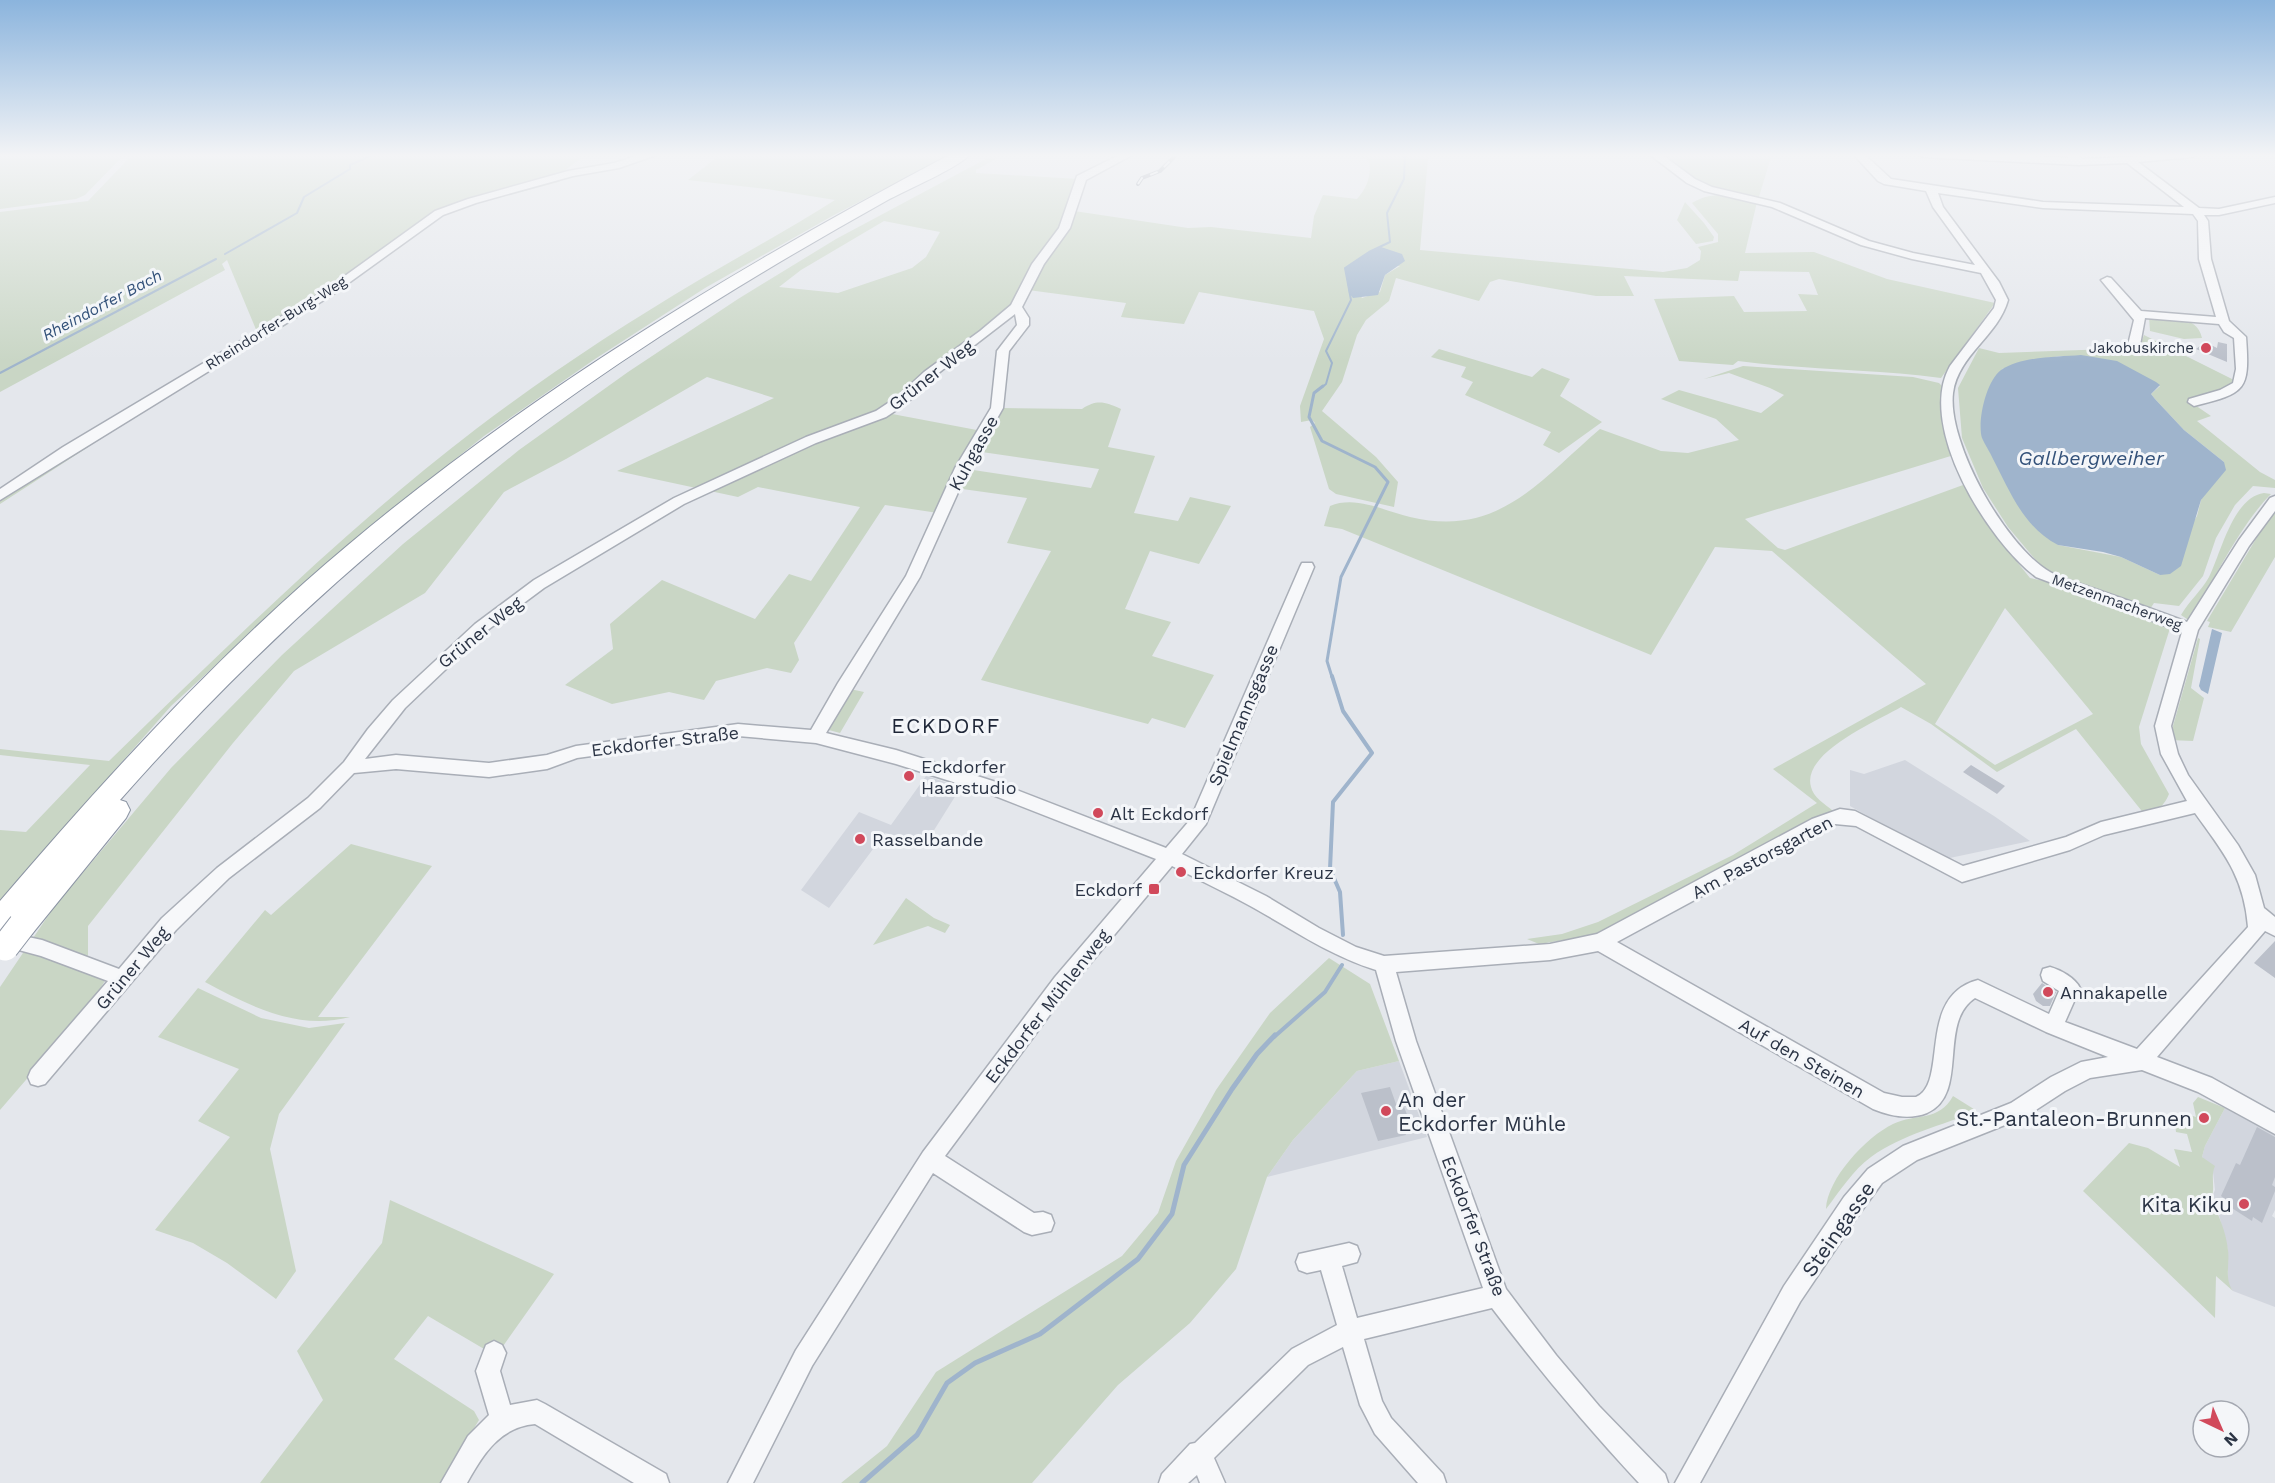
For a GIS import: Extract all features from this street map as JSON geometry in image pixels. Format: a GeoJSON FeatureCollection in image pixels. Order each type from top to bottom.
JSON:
{"type":"FeatureCollection","features":[{"type":"Feature","properties":{"kind":"highway"},"geometry":{"type":"LineString","coordinates":[[5,937],[80,826],[194,702],[313,589],[402,512],[553,398],[671,319],[788,248],[834,223]]}},
{"type":"Feature","properties":{"kind":"highway"},"geometry":{"type":"LineString","coordinates":[[5,937],[212,706],[328,593],[417,517],[556,409],[683,323],[852,223]]}},
{"type":"Feature","properties":{"kind":"street","name":"Rheindorfer-Burg-Weg"},"geometry":{"type":"LineString","coordinates":[[0,495],[68,450],[328,293],[425,223]]}},
{"type":"Feature","properties":{"kind":"street","name":"Kuhgasse"},"geometry":{"type":"LineString","coordinates":[[816,737],[844,687],[913,578],[962,468],[997,408],[1003,351],[1023,325],[1023,318],[1016,308],[1039,262],[1066,223]]}},
{"type":"Feature","properties":{"kind":"street"},"geometry":{"type":"LineString","coordinates":[[1819,223],[1865,243],[1912,256],[1984,270]]}},
{"type":"Feature","properties":{"kind":"street","name":"Metzenmacherweg"},"geometry":{"type":"LineString","coordinates":[[1950,223],[1998,290],[2001,305],[1951,374],[1946,396],[1957,452],[1972,487],[2014,549],[2045,576],[2190,629]]}},
{"type":"Feature","properties":{"kind":"street"},"geometry":{"type":"LineString","coordinates":[[2194,402],[2234,390],[2241,384],[2243,375],[2240,337],[2228,329],[2223,321],[2204,252],[2201,234],[2203,223]]}},
{"type":"Feature","properties":{"kind":"street"},"geometry":{"type":"LineString","coordinates":[[2107,280],[2140,320],[2134,345]]}},
{"type":"Feature","properties":{"kind":"street","name":"Grüner Weg"},"geometry":{"type":"LineString","coordinates":[[38,1077],[124,979],[168,924],[223,873],[293,821],[350,767],[374,733],[436,666],[480,628],[539,584],[679,501],[811,440],[881,414],[902,400],[928,375],[1016,308]]}},
{"type":"Feature","properties":{"kind":"street"},"geometry":{"type":"LineString","coordinates":[[2137,314],[2223,321]]}},
{"type":"Feature","properties":{"kind":"street"},"geometry":{"type":"LineString","coordinates":[[2140,1061],[2257,929],[2258,914],[2255,894],[2244,871],[2198,805],[2171,759],[2165,742],[2163,726],[2190,629],[2244,543],[2275,501]]}},
{"type":"Feature","properties":{"kind":"street","name":"Spielmannsgasse"},"geometry":{"type":"LineString","coordinates":[[1170,857],[1197,824],[1306,567]]}},
{"type":"Feature","properties":{"kind":"street","name":"Eckdorfer Straße"},"geometry":{"type":"LineString","coordinates":[[350,767],[396,762],[489,770],[547,762],[576,752],[738,730],[816,737],[896,757],[990,787],[1170,857],[1260,902],[1312,934],[1351,954],[1384,964],[1406,1041],[1497,1296],[1562,1380],[1656,1483]]}},
{"type":"Feature","properties":{"kind":"street","name":"Am Pastorsgarten"},"geometry":{"type":"LineString","coordinates":[[1600,942],[1818,824],[1836,817],[1847,815],[1862,821],[1962,874],[2070,843],[2101,829],[2198,805]]}},
{"type":"Feature","properties":{"kind":"street","name":"Eckdorfer Mühlenweg"},"geometry":{"type":"LineString","coordinates":[[740,1483],[804,1358],[930,1159],[1062,983],[1170,857]]}},
{"type":"Feature","properties":{"kind":"street"},"geometry":{"type":"LineString","coordinates":[[2258,914],[2275,928]]}},
{"type":"Feature","properties":{"kind":"street"},"geometry":{"type":"LineString","coordinates":[[5,937],[42,948],[124,979]]}},
{"type":"Feature","properties":{"kind":"street"},"geometry":{"type":"LineString","coordinates":[[1384,964],[1550,952],[1600,942]]}},
{"type":"Feature","properties":{"kind":"street","name":"Auf den Steinen"},"geometry":{"type":"LineString","coordinates":[[1600,942],[1880,1102],[1896,1107],[1918,1107],[1931,1100],[1938,1090],[1946,1032],[1958,999],[1967,991],[1978,989],[2053,1026],[2205,1085],[2275,1124]]}},
{"type":"Feature","properties":{"kind":"street"},"geometry":{"type":"LineString","coordinates":[[2050,975],[2070,988],[2053,1026]]}},
{"type":"Feature","properties":{"kind":"street","name":"Steingasse"},"geometry":{"type":"LineString","coordinates":[[1688,1483],[1792,1294],[1852,1205],[1875,1176],[1910,1153],[2018,1110],[2088,1068],[2140,1061]]}},
{"type":"Feature","properties":{"kind":"street"},"geometry":{"type":"LineString","coordinates":[[930,1159],[1032,1224],[1043,1223]]}},
{"type":"Feature","properties":{"kind":"street"},"geometry":{"type":"LineString","coordinates":[[1328,1258],[1372,1405],[1383,1426],[1434,1483]]}},
{"type":"Feature","properties":{"kind":"street"},"geometry":{"type":"LineString","coordinates":[[1170,1483],[1300,1357],[1349,1331],[1497,1296]]}},
{"type":"Feature","properties":{"kind":"street"},"geometry":{"type":"LineString","coordinates":[[494,1353],[488,1371],[502,1419]]}},
{"type":"Feature","properties":{"kind":"street"},"geometry":{"type":"LineString","coordinates":[[453,1483],[473,1447],[502,1419],[520,1412],[537,1412],[657,1483]]}},
{"type":"Feature","properties":{"kind":"street"},"geometry":{"type":"LineString","coordinates":[[1199,1453],[1213,1483]]}},
{"type":"Feature","properties":{"kind":"shaded area"},"geometry":{"type":"Polygon","coordinates":[[[1905,760],[2030,841],[1945,859],[1850,806],[1850,770],[1864,774],[1905,760]]]}},
{"type":"Feature","properties":{"kind":"shaded area","name":"Rasselbande"},"geometry":{"type":"Polygon","coordinates":[[[926,776],[961,787],[926,843],[885,833],[829,908],[801,890],[859,812],[891,825],[926,776]]]}},
{"type":"Feature","properties":{"kind":"shaded area"},"geometry":{"type":"Polygon","coordinates":[[[1399,1061],[1427,1137],[1267,1177],[1293,1140],[1357,1071],[1399,1061]]]}},
{"type":"Feature","properties":{"kind":"shaded area","name":"Kita Kiku"},"geometry":{"type":"Polygon","coordinates":[[[2225,1108],[2275,1135],[2275,1210],[2272,1216],[2275,1218],[2275,1307],[2233,1291],[2228,1284],[2228,1250],[2219,1215],[2211,1200],[2215,1190],[2213,1172],[2202,1157],[2205,1146],[2225,1108]]]}},
{"type":"Feature","properties":{"kind":"green space"},"geometry":{"type":"Polygon","coordinates":[[[0,223],[423,223],[326,290],[257,332],[227,260],[222,264],[225,270],[0,392],[0,223]]]}},
{"type":"Feature","properties":{"kind":"green space"},"geometry":{"type":"Polygon","coordinates":[[[427,223],[433,223],[288,324],[147,409],[0,504],[0,498],[216,365],[427,223]]]}},
{"type":"Feature","properties":{"kind":"green space"},"geometry":{"type":"Polygon","coordinates":[[[796,223],[819,223],[705,288],[595,359],[484,436],[337,554],[171,706],[0,901],[0,830],[26,832],[90,765],[0,755],[0,749],[109,761],[334,548],[380,507],[476,429],[530,389],[614,333],[796,223]]]}},
{"type":"Feature","properties":{"kind":"green space"},"geometry":{"type":"Polygon","coordinates":[[[866,223],[880,223],[801,270],[779,287],[838,293],[912,268],[926,257],[940,232],[895,223],[1062,223],[1012,307],[887,413],[982,431],[960,468],[1091,488],[1099,469],[975,451],[1000,408],[1082,409],[1092,404],[1106,403],[1121,409],[1108,447],[1155,456],[1134,513],[1178,521],[1190,497],[1231,506],[1199,564],[1150,551],[1125,609],[1171,622],[1152,656],[1214,675],[1185,728],[1152,718],[1148,724],[981,680],[1051,551],[1007,543],[1027,498],[948,487],[938,513],[885,505],[794,643],[799,660],[791,673],[767,668],[716,681],[704,700],[669,692],[612,704],[565,685],[613,649],[610,624],[662,580],[755,619],[789,574],[811,581],[860,507],[758,487],[738,497],[617,471],[774,398],[707,377],[566,459],[504,492],[425,593],[294,671],[233,743],[88,926],[88,955],[81,965],[107,977],[99,991],[101,993],[0,1110],[0,987],[54,907],[171,768],[282,655],[403,544],[519,450],[628,372],[738,299],[866,223]]]}},
{"type":"Feature","properties":{"kind":"green space"},"geometry":{"type":"Polygon","coordinates":[[[1067,223],[1156,223],[1311,238],[1313,223],[1422,223],[1420,250],[1663,272],[1687,268],[1700,260],[1701,251],[1698,247],[1718,242],[1718,234],[1709,223],[1752,223],[1745,253],[1814,252],[1887,279],[1995,303],[1941,378],[1738,361],[1733,365],[1679,361],[1654,299],[1734,296],[1744,312],[1807,311],[1798,294],[1818,295],[1809,272],[1740,271],[1738,281],[1624,276],[1634,296],[1596,296],[1499,279],[1490,282],[1479,301],[1396,278],[1389,301],[1366,320],[1357,335],[1342,382],[1322,411],[1376,457],[1398,482],[1394,507],[1336,494],[1329,489],[1310,427],[1315,423],[1312,420],[1301,422],[1300,406],[1324,339],[1314,311],[1199,292],[1184,324],[1121,317],[1126,303],[1028,290],[1067,223]],[[1400,266],[1345,268],[1362,298],[1380,292],[1385,275],[1400,266]]]}},
{"type":"Feature","properties":{"kind":"green space"},"geometry":{"type":"Polygon","coordinates":[[[1680,223],[1704,223],[1714,237],[1713,241],[1696,244],[1680,223]]]}},
{"type":"Feature","properties":{"kind":"green space"},"geometry":{"type":"Polygon","coordinates":[[[2149,317],[2188,321],[2199,330],[2202,338],[2184,339],[2150,331],[2149,317]]]}},
{"type":"Feature","properties":{"kind":"green space"},"geometry":{"type":"Polygon","coordinates":[[[2144,335],[2238,382],[2230,388],[2189,401],[2211,416],[2197,421],[2260,472],[2275,480],[2275,488],[2253,486],[2235,505],[2216,538],[2203,576],[2179,606],[2154,603],[2150,609],[2054,574],[2040,565],[2008,527],[1983,488],[1962,438],[1958,388],[1979,348],[1999,353],[2139,348],[2144,335]],[[2061,356],[2030,360],[2002,369],[1982,437],[1994,459],[2058,545],[2121,557],[2160,575],[2197,516],[2201,500],[2224,462],[2184,430],[2155,399],[2151,394],[2160,386],[2061,356]]]}},
{"type":"Feature","properties":{"kind":"green space"},"geometry":{"type":"Polygon","coordinates":[[[1439,349],[1532,377],[1542,368],[1570,379],[1560,396],[1602,422],[1559,453],[1543,445],[1551,432],[1465,395],[1473,382],[1461,377],[1466,367],[1431,357],[1439,349]]]}},
{"type":"Feature","properties":{"kind":"green space"},"geometry":{"type":"Polygon","coordinates":[[[1743,366],[1913,377],[1939,383],[1943,387],[1943,413],[1954,455],[1745,519],[1778,548],[1785,550],[1963,485],[1967,488],[1985,522],[2030,578],[2054,583],[2171,625],[2139,727],[2141,744],[2169,794],[2163,805],[2145,815],[2076,729],[1997,772],[1931,724],[1901,707],[1843,739],[1817,762],[1811,774],[1812,791],[1833,811],[1740,863],[1596,935],[1539,944],[1527,939],[1562,934],[1598,922],[1733,855],[1817,803],[1773,769],[1926,684],[1772,551],[1715,547],[1651,655],[1342,529],[1324,526],[1330,506],[1350,502],[1370,505],[1410,517],[1441,521],[1469,519],[1493,512],[1516,500],[1537,485],[1600,429],[1661,451],[1688,453],[1739,440],[1716,419],[1661,399],[1679,390],[1761,413],[1784,395],[1729,373],[1704,379],[1743,366]],[[2005,608],[1935,724],[1995,765],[2093,714],[2005,608]]]}},
{"type":"Feature","properties":{"kind":"green space"},"geometry":{"type":"Polygon","coordinates":[[[2264,493],[2271,494],[2248,522],[2190,621],[2181,615],[2209,577],[2236,515],[2244,504],[2264,493]]]}},
{"type":"Feature","properties":{"kind":"green space"},"geometry":{"type":"Polygon","coordinates":[[[2275,507],[2275,557],[2231,632],[2208,627],[2210,622],[2207,621],[2275,507]]]}},
{"type":"Feature","properties":{"kind":"green space"},"geometry":{"type":"Polygon","coordinates":[[[2198,638],[2200,639],[2191,688],[2204,698],[2193,741],[2169,740],[2198,638]]]}},
{"type":"Feature","properties":{"kind":"green space"},"geometry":{"type":"Polygon","coordinates":[[[850,689],[864,692],[840,733],[825,729],[850,689]]]}},
{"type":"Feature","properties":{"kind":"green space"},"geometry":{"type":"Polygon","coordinates":[[[351,844],[432,866],[318,1017],[350,1017],[311,1021],[275,1014],[239,1000],[205,982],[265,910],[271,915],[351,844]]]}},
{"type":"Feature","properties":{"kind":"green space"},"geometry":{"type":"Polygon","coordinates":[[[906,898],[934,918],[950,925],[945,933],[928,926],[873,945],[906,898]]]}},
{"type":"Feature","properties":{"kind":"green space"},"geometry":{"type":"Polygon","coordinates":[[[1329,958],[1370,984],[1399,1061],[1357,1071],[1293,1140],[1267,1177],[1236,1269],[1190,1323],[1118,1385],[1032,1483],[841,1483],[887,1446],[936,1372],[1122,1256],[1158,1213],[1176,1161],[1216,1090],[1270,1013],[1329,958]]]}},
{"type":"Feature","properties":{"kind":"green space"},"geometry":{"type":"Polygon","coordinates":[[[198,988],[261,1018],[309,1028],[345,1023],[279,1114],[270,1149],[296,1271],[276,1299],[227,1263],[193,1243],[155,1230],[230,1137],[198,1121],[239,1069],[158,1037],[198,988]]]}},
{"type":"Feature","properties":{"kind":"green space"},"geometry":{"type":"Polygon","coordinates":[[[1953,1096],[1977,1111],[1909,1136],[1883,1149],[1858,1168],[1826,1209],[1828,1197],[1841,1172],[1871,1139],[1893,1124],[1941,1110],[1953,1096]]]}},
{"type":"Feature","properties":{"kind":"green space"},"geometry":{"type":"Polygon","coordinates":[[[2198,1097],[2225,1108],[2205,1146],[2202,1157],[2215,1166],[2211,1200],[2226,1237],[2228,1276],[2233,1291],[2216,1276],[2215,1318],[2083,1191],[2129,1143],[2148,1148],[2180,1167],[2174,1149],[2192,1152],[2187,1134],[2176,1132],[2175,1123],[2184,1113],[2196,1117],[2193,1103],[2198,1097]]]}},
{"type":"Feature","properties":{"kind":"green space"},"geometry":{"type":"Polygon","coordinates":[[[390,1200],[554,1274],[496,1356],[428,1316],[394,1359],[474,1411],[479,1420],[441,1483],[260,1483],[323,1400],[297,1351],[382,1243],[390,1200]]]}},
{"type":"Feature","properties":{"kind":"water"},"geometry":{"type":"Polygon","coordinates":[[[1381,247],[1402,254],[1405,261],[1385,275],[1378,295],[1353,298],[1349,293],[1345,268],[1381,247]]]}},
{"type":"Feature","properties":{"kind":"water","name":"Gallbergweiher"},"geometry":{"type":"Polygon","coordinates":[[[2081,355],[2117,361],[2156,382],[2160,385],[2151,394],[2155,399],[2184,430],[2224,462],[2226,470],[2201,500],[2181,566],[2170,574],[2160,575],[2121,557],[2103,552],[2058,545],[2046,537],[2035,528],[2019,507],[1982,438],[1981,422],[1984,402],[1991,383],[2001,370],[2009,365],[2029,360],[2081,355]]]}},
{"type":"Feature","properties":{"kind":"water"},"geometry":{"type":"Polygon","coordinates":[[[2212,629],[2222,633],[2208,694],[2199,686],[2212,629]]]}},
{"type":"Feature","properties":{"kind":"building"},"geometry":{"type":"Polygon","coordinates":[[[2205,342],[2217,348],[2218,342],[2227,344],[2227,362],[2196,349],[2205,342]]]}},
{"type":"Feature","properties":{"kind":"building"},"geometry":{"type":"Polygon","coordinates":[[[1971,765],[2005,786],[1997,794],[1963,772],[1971,765]]]}},
{"type":"Feature","properties":{"kind":"building"},"geometry":{"type":"Polygon","coordinates":[[[2275,941],[2275,978],[2254,963],[2275,941]]]}},
{"type":"Feature","properties":{"kind":"building","name":"Annakapelle"},"geometry":{"type":"Polygon","coordinates":[[[2042,983],[2056,992],[2050,1006],[2043,1006],[2036,1001],[2033,994],[2042,983]]]}},
{"type":"Feature","properties":{"kind":"building","name":"An der Eckdorfer Mühle"},"geometry":{"type":"Polygon","coordinates":[[[1390,1087],[1396,1104],[1402,1102],[1408,1117],[1400,1119],[1406,1135],[1378,1141],[1361,1093],[1390,1087]]]}},
{"type":"Feature","properties":{"kind":"building","name":"Kita Kiku"},"geometry":{"type":"Polygon","coordinates":[[[2257,1127],[2275,1137],[2275,1177],[2272,1185],[2275,1191],[2262,1223],[2253,1217],[2252,1221],[2227,1205],[2229,1202],[2221,1196],[2236,1163],[2240,1165],[2257,1127]]]}},
{"type":"Feature","properties":{"kind":"waterway"},"geometry":{"type":"LineString","coordinates":[[225,254],[279,223]]}},
{"type":"Feature","properties":{"kind":"waterway"},"geometry":{"type":"LineString","coordinates":[[1321,388],[1326,384],[1332,363],[1326,351],[1351,300],[1345,268],[1369,252],[1390,242],[1388,223]]}},
{"type":"Feature","properties":{"kind":"waterway","name":"Rheindorfer Bach"},"geometry":{"type":"LineString","coordinates":[[0,373],[216,259]]}},
{"type":"Feature","properties":{"kind":"waterway"},"geometry":{"type":"LineString","coordinates":[[1323,386],[1314,393],[1309,417],[1322,441],[1375,467],[1388,482],[1341,577],[1327,661],[1332,677]]}},
{"type":"Feature","properties":{"kind":"waterway"},"geometry":{"type":"LineString","coordinates":[[1332,676],[1343,711],[1372,753],[1333,802],[1330,869],[1340,892],[1343,935]]}},
{"type":"Feature","properties":{"kind":"waterway"},"geometry":{"type":"LineString","coordinates":[[1274,1037],[1325,992],[1342,965]]}},
{"type":"Feature","properties":{"kind":"waterway"},"geometry":{"type":"LineString","coordinates":[[862,1483],[917,1435],[947,1383],[975,1363],[1040,1334],[1138,1259],[1172,1214],[1184,1165],[1232,1089],[1257,1054],[1275,1035]]}},
{"type":"Feature","properties":{"kind":"place","name":"Jakobuskirche"},"geometry":{"type":"Point","coordinates":[2206,348]}},
{"type":"Feature","properties":{"kind":"place","name":"Eckdorfer Haarstudio"},"geometry":{"type":"Point","coordinates":[909,776]}},
{"type":"Feature","properties":{"kind":"place","name":"Alt Eckdorf"},"geometry":{"type":"Point","coordinates":[1098,813]}},
{"type":"Feature","properties":{"kind":"place","name":"Rasselbande"},"geometry":{"type":"Point","coordinates":[860,839]}},
{"type":"Feature","properties":{"kind":"place","name":"Eckdorfer Kreuz"},"geometry":{"type":"Point","coordinates":[1181,872]}},
{"type":"Feature","properties":{"kind":"place","name":"Eckdorf"},"geometry":{"type":"Point","coordinates":[1154,889]}},
{"type":"Feature","properties":{"kind":"place","name":"Annakapelle"},"geometry":{"type":"Point","coordinates":[2048,992]}},
{"type":"Feature","properties":{"kind":"place","name":"An der Eckdorfer Mühle"},"geometry":{"type":"Point","coordinates":[1386,1111]}},
{"type":"Feature","properties":{"kind":"place","name":"St.-Pantaleon-Brunnen"},"geometry":{"type":"Point","coordinates":[2204,1118]}},
{"type":"Feature","properties":{"kind":"place","name":"Kita Kiku"},"geometry":{"type":"Point","coordinates":[2244,1204]}},
{"type":"Feature","properties":{"kind":"district","name":"ECKDORF"},"geometry":{"type":"Point","coordinates":[946,725]}}]}
